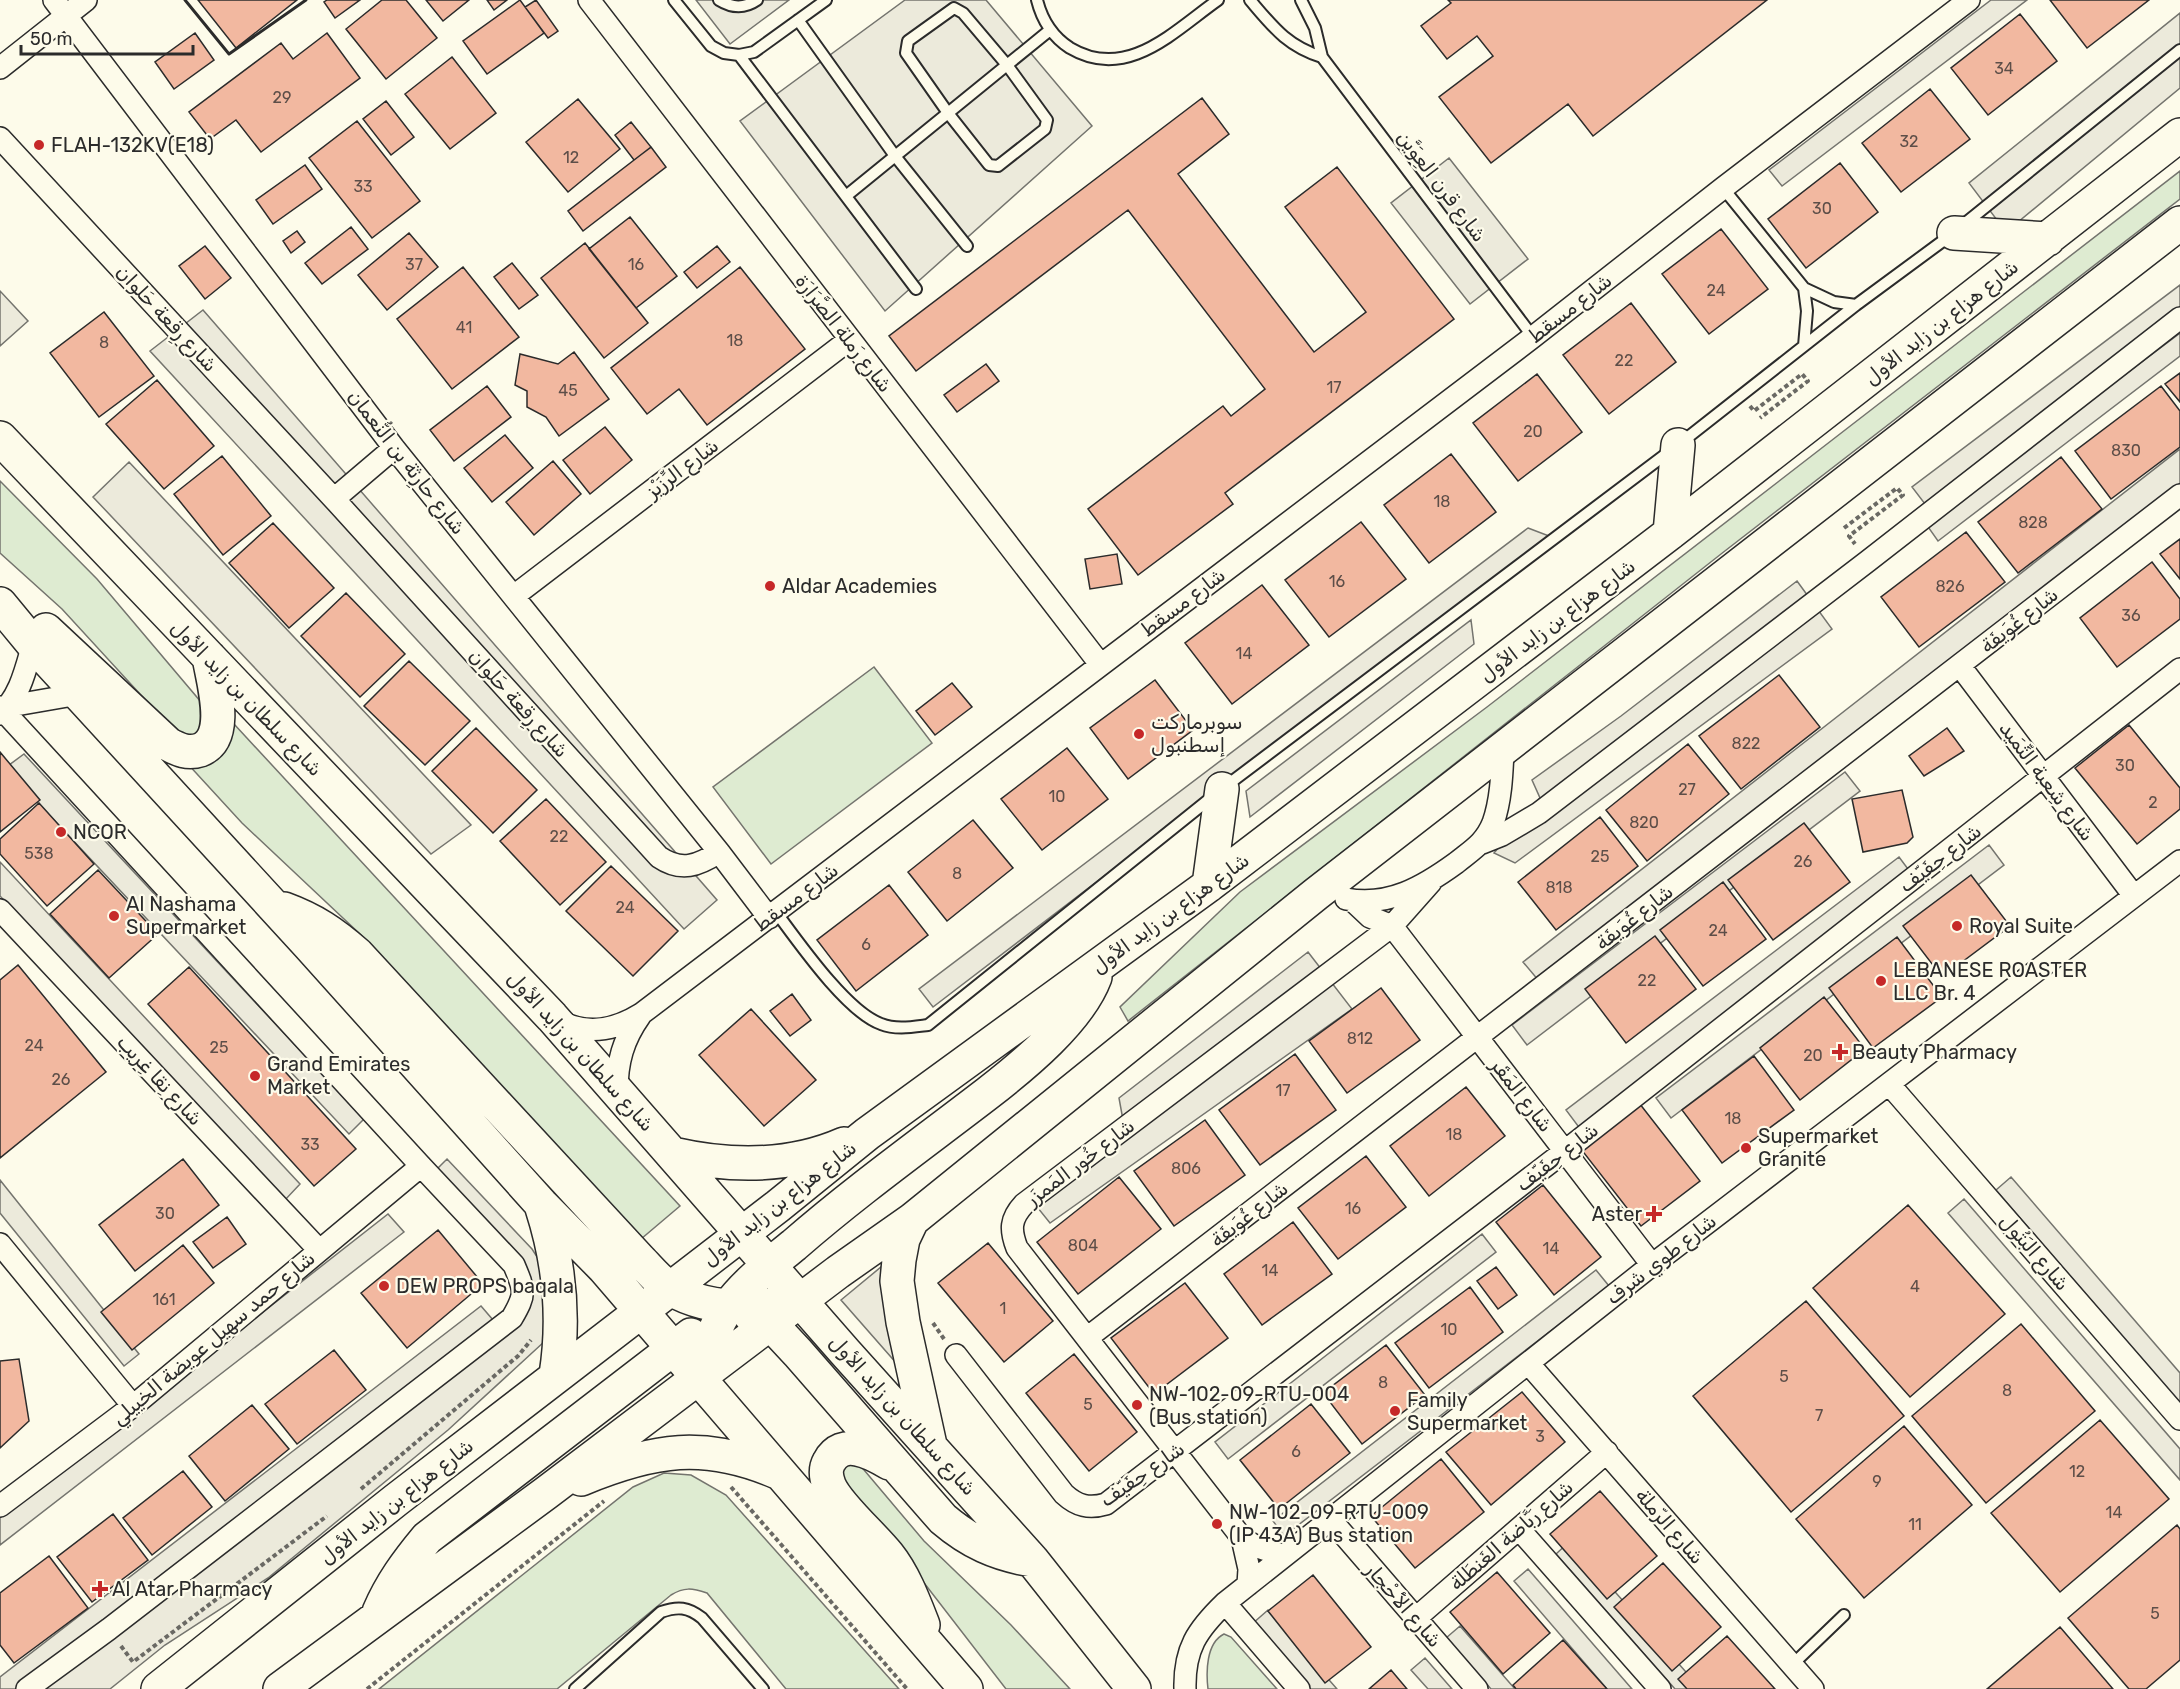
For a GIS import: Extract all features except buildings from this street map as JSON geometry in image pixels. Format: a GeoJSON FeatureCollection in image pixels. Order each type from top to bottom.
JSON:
{"type":"FeatureCollection","features":[{"type":"Feature","properties":{"kind":"main road","name":"شارع هزاع بن زايد الأول"},"geometry":{"type":"LineString","coordinates":[[158,1689],[556,1375],[742,1234],[867,1134],[1209,885],[1670,533],[2180,135]]}},
{"type":"Feature","properties":{"kind":"main road"},"geometry":{"type":"LineString","coordinates":[[280,1689],[546,1493],[770,1323],[912,1220],[1316,894],[2180,223]]}},
{"type":"Feature","properties":{"kind":"main road"},"geometry":{"type":"LineString","coordinates":[[1953,233],[2048,239]]}},
{"type":"Feature","properties":{"kind":"main road","name":"شارع سلطان بن زايد الأول"},"geometry":{"type":"LineString","coordinates":[[0,438],[552,1017],[1032,1560],[1134,1689]]}},
{"type":"Feature","properties":{"kind":"main road"},"geometry":{"type":"LineString","coordinates":[[1670,533],[1678,446]]}},
{"type":"Feature","properties":{"kind":"main road"},"geometry":{"type":"LineString","coordinates":[[3,608],[50,633],[168,744],[182,752],[194,752],[204,748],[217,732],[218,714],[209,657]]}},
{"type":"Feature","properties":{"kind":"main road"},"geometry":{"type":"LineString","coordinates":[[3,608],[33,644],[273,905],[541,1204],[604,1268],[966,1689]]}},
{"type":"Feature","properties":{"kind":"main road"},"geometry":{"type":"LineString","coordinates":[[1209,885],[1222,789]]}},
{"type":"Feature","properties":{"kind":"main road"},"geometry":{"type":"LineString","coordinates":[[273,905],[304,917],[334,933],[357,954],[640,1260],[670,1288],[770,1323],[943,1519],[962,1535],[984,1547],[999,1553],[1032,1560]]}},
{"type":"Feature","properties":{"kind":"main road"},"geometry":{"type":"LineString","coordinates":[[376,1618],[389,1589],[426,1538],[673,1348],[818,1224],[1018,1070],[1054,1035],[1078,1006],[1094,982],[1100,965]]}},
{"type":"Feature","properties":{"kind":"main road"},"geometry":{"type":"LineString","coordinates":[[673,1154],[724,1163],[749,1164],[790,1160],[830,1150],[867,1134]]}},
{"type":"Feature","properties":{"kind":"main road"},"geometry":{"type":"LineString","coordinates":[[541,1204],[552,1237],[561,1305],[560,1352],[556,1375]]}},
{"type":"Feature","properties":{"kind":"main road"},"geometry":{"type":"LineString","coordinates":[[912,1220],[903,1239],[898,1260],[897,1281],[903,1322],[930,1446]]}},
{"type":"Feature","properties":{"kind":"main road"},"geometry":{"type":"LineString","coordinates":[[698,1378],[722,1306],[742,1234]]}},
{"type":"Feature","properties":{"kind":"main road"},"geometry":{"type":"LineString","coordinates":[[640,1311],[694,1304],[765,1306],[801,1300]]}},
{"type":"Feature","properties":{"kind":"main road"},"geometry":{"type":"LineString","coordinates":[[894,1465],[866,1451],[853,1448],[833,1455],[827,1465],[826,1475],[835,1495],[890,1557],[914,1601],[931,1650]]}},
{"type":"Feature","properties":{"kind":"main road"},"geometry":{"type":"LineString","coordinates":[[546,1493],[626,1462],[665,1453],[687,1451],[734,1456],[780,1473]]}},
{"type":"Feature","properties":{"kind":"street"},"geometry":{"type":"LineString","coordinates":[[0,69],[60,8],[86,0]]}},
{"type":"Feature","properties":{"kind":"street","name":"شارع رَملة الصَّرَارَة"},"geometry":{"type":"LineString","coordinates":[[589,0],[1100,664]]}},
{"type":"Feature","properties":{"kind":"street","name":"شارع مسقط"},"geometry":{"type":"LineString","coordinates":[[552,1017],[569,1026],[588,1030],[606,1030],[625,1024],[641,1014],[1533,337],[1969,0]]}},
{"type":"Feature","properties":{"kind":"street","name":"شارع حارِثة بن النُّعمان"},"geometry":{"type":"LineString","coordinates":[[60,8],[394,448],[719,852],[773,915]]}},
{"type":"Feature","properties":{"kind":"street","name":"شارع رِقعة حَلوان"},"geometry":{"type":"LineString","coordinates":[[0,138],[334,499],[659,857],[668,863],[689,867],[719,852]]}},
{"type":"Feature","properties":{"kind":"street"},"geometry":{"type":"LineString","coordinates":[[1316,894],[1353,901],[1393,898],[1431,882],[1482,843],[1502,835],[1539,813],[2180,318]]}},
{"type":"Feature","properties":{"kind":"street","name":"شارع الرِّزَيْز"},"geometry":{"type":"LineString","coordinates":[[514,596],[849,340]]}},
{"type":"Feature","properties":{"kind":"street"},"geometry":{"type":"LineString","coordinates":[[334,499],[394,448]]}},
{"type":"Feature","properties":{"kind":"street","name":"شارع غُوَيفَة"},"geometry":{"type":"LineString","coordinates":[[1087,1338],[2180,495]]}},
{"type":"Feature","properties":{"kind":"street"},"geometry":{"type":"LineString","coordinates":[[3,709],[27,665],[33,644]]}},
{"type":"Feature","properties":{"kind":"street","name":"شارع شِعبة الثِّمَيد"},"geometry":{"type":"LineString","coordinates":[[1960,666],[2134,897]]}},
{"type":"Feature","properties":{"kind":"street","name":"شارع حِفَيّف"},"geometry":{"type":"LineString","coordinates":[[956,1355],[1072,1502],[1083,1507],[1095,1508],[1106,1504],[1565,1151],[2180,669]]}},
{"type":"Feature","properties":{"kind":"street"},"geometry":{"type":"LineString","coordinates":[[3,709],[79,694]]}},
{"type":"Feature","properties":{"kind":"street"},"geometry":{"type":"LineString","coordinates":[[3,709],[514,1265],[522,1284],[523,1299],[512,1318],[109,1629],[27,1689]]}},
{"type":"Feature","properties":{"kind":"street"},"geometry":{"type":"LineString","coordinates":[[1482,843],[1497,808],[1503,750]]}},
{"type":"Feature","properties":{"kind":"street","name":"شارع طوي شرف"},"geometry":{"type":"LineString","coordinates":[[1185,1689],[1185,1665],[1193,1641],[1205,1622],[1224,1603],[1652,1265],[2180,861]]}},
{"type":"Feature","properties":{"kind":"street","name":"شارع خُور المَمزَر"},"geometry":{"type":"LineString","coordinates":[[1284,1556],[1255,1546],[1242,1538],[1017,1248],[1012,1235],[1012,1222],[1016,1212],[1023,1204],[1392,926],[1431,882]]}},
{"type":"Feature","properties":{"kind":"street"},"geometry":{"type":"LineString","coordinates":[[1353,901],[1370,917],[1392,926]]}},
{"type":"Feature","properties":{"kind":"street","name":"شارع نِقا غِريب"},"geometry":{"type":"LineString","coordinates":[[0,909],[319,1250]]}},
{"type":"Feature","properties":{"kind":"street","name":"شارع المَقَر"},"geometry":{"type":"LineString","coordinates":[[1392,926],[1652,1265]]}},
{"type":"Feature","properties":{"kind":"street","name":"شارع مسقط"},"geometry":{"type":"LineString","coordinates":[[617,1091],[617,1071],[621,1050],[641,1014]]}},
{"type":"Feature","properties":{"kind":"street","name":"شارع البَتُول"},"geometry":{"type":"LineString","coordinates":[[1889,1084],[2180,1419]]}},
{"type":"Feature","properties":{"kind":"street","name":"شارع حمد سهيل عويضة الخييلي"},"geometry":{"type":"LineString","coordinates":[[0,1506],[134,1407],[421,1166]]}},
{"type":"Feature","properties":{"kind":"street"},"geometry":{"type":"LineString","coordinates":[[0,1244],[134,1407]]}},
{"type":"Feature","properties":{"kind":"street","name":"شارع الرّملة"},"geometry":{"type":"LineString","coordinates":[[1528,1363],[1813,1689]]}},
{"type":"Feature","properties":{"kind":"street","name":"شارع رَبَّاضة الغَنطَلة"},"geometry":{"type":"LineString","coordinates":[[1416,1618],[1606,1452]]}},
{"type":"Feature","properties":{"kind":"street","name":"شارع الأَحْجار"},"geometry":{"type":"LineString","coordinates":[[1331,1520],[1477,1689]]}},
{"type":"Feature","properties":{"kind":"street"},"geometry":{"type":"LineString","coordinates":[[1519,1528],[1660,1689]]}},
{"type":"Feature","properties":{"kind":"street","name":"شارع خُور المَمزَر"},"geometry":{"type":"LineString","coordinates":[[1242,1538],[1249,1569],[1248,1585]]}},
{"type":"Feature","properties":{"kind":"street"},"geometry":{"type":"LineString","coordinates":[[1224,1603],[1299,1689]]}},
{"type":"Feature","properties":{"kind":"lane"},"geometry":{"type":"LineString","coordinates":[[674,0],[711,46],[739,55],[754,52],[826,0]]}},
{"type":"Feature","properties":{"kind":"lane"},"geometry":{"type":"LineString","coordinates":[[719,0],[733,7],[740,7],[757,0]]}},
{"type":"Feature","properties":{"kind":"lane"},"geometry":{"type":"LineString","coordinates":[[1037,0],[1050,30],[1066,45],[1078,53],[1106,60],[1121,59],[1148,50],[1218,0]]}},
{"type":"Feature","properties":{"kind":"lane","name":"شارع قرن العِوَيَّن"},"geometry":{"type":"LineString","coordinates":[[1250,0],[1278,34],[1309,53],[1322,57]]}},
{"type":"Feature","properties":{"kind":"lane","name":"شارع قرن العِوَيَّن"},"geometry":{"type":"LineString","coordinates":[[1301,0],[1315,28],[1322,57],[1533,337]]}},
{"type":"Feature","properties":{"kind":"lane"},"geometry":{"type":"LineString","coordinates":[[954,8],[963,13],[1007,65],[1047,120],[1044,129],[998,166],[989,165],[948,113],[906,53],[908,41],[954,8]]}},
{"type":"Feature","properties":{"kind":"lane"},"geometry":{"type":"LineString","coordinates":[[798,20],[895,156],[967,246]]}},
{"type":"Feature","properties":{"kind":"lane"},"geometry":{"type":"LineString","coordinates":[[846,196],[1050,30]]}},
{"type":"Feature","properties":{"kind":"lane"},"geometry":{"type":"LineString","coordinates":[[773,915],[855,1009],[862,1014],[884,1025],[902,1028],[928,1025],[1222,789],[1678,446],[1856,305],[1953,233],[2180,50]]}},
{"type":"Feature","properties":{"kind":"lane"},"geometry":{"type":"LineString","coordinates":[[739,55],[916,289]]}},
{"type":"Feature","properties":{"kind":"lane"},"geometry":{"type":"LineString","coordinates":[[1723,188],[1804,288],[1834,302],[1856,305]]}},
{"type":"Feature","properties":{"kind":"lane"},"geometry":{"type":"LineString","coordinates":[[1804,288],[1807,311],[1804,346]]}},
{"type":"Feature","properties":{"kind":"lane"},"geometry":{"type":"LineString","coordinates":[[575,1689],[662,1612],[672,1608],[683,1608],[693,1611],[702,1618],[762,1689]]}},
{"type":"Feature","properties":{"kind":"lane"},"geometry":{"type":"LineString","coordinates":[[1792,1665],[1844,1615]]}},
{"type":"Feature","properties":{"kind":"path"},"geometry":{"type":"LineString","coordinates":[[1754,411],[1802,374],[1808,381],[1760,418]]}},
{"type":"Feature","properties":{"kind":"path"},"geometry":{"type":"LineString","coordinates":[[1844,528],[1898,488],[1904,495],[1849,536]]}},
{"type":"Feature","properties":{"kind":"path"},"geometry":{"type":"LineString","coordinates":[[354,1495],[518,1356],[532,1337]]}},
{"type":"Feature","properties":{"kind":"path"},"geometry":{"type":"LineString","coordinates":[[726,1483],[741,1497],[907,1689]]}},
{"type":"Feature","properties":{"kind":"path"},"geometry":{"type":"LineString","coordinates":[[367,1689],[614,1494]]}},
{"type":"Feature","properties":{"kind":"path"},"geometry":{"type":"LineString","coordinates":[[109,1629],[133,1662],[333,1512]]}},
{"type":"Feature","properties":{"kind":"green space"},"geometry":{"type":"Polygon","coordinates":[[[2180,171],[2180,199],[1721,554],[1128,1021],[1120,1007],[1240,892],[1487,707],[2180,171]]]}},
{"type":"Feature","properties":{"kind":"green space"},"geometry":{"type":"Polygon","coordinates":[[[0,481],[97,579],[201,702],[208,721],[193,736],[182,736],[173,730],[62,609],[0,553],[0,481]]]}},
{"type":"Feature","properties":{"kind":"green space"},"geometry":{"type":"Polygon","coordinates":[[[874,667],[932,743],[771,864],[713,787],[874,667]]]}},
{"type":"Feature","properties":{"kind":"green space"},"geometry":{"type":"Polygon","coordinates":[[[234,724],[680,1206],[641,1239],[361,935],[242,823],[186,762],[229,739],[234,724]]]}},
{"type":"Feature","properties":{"kind":"green space"},"geometry":{"type":"Polygon","coordinates":[[[844,1462],[859,1464],[924,1541],[1011,1625],[1070,1689],[1006,1689],[911,1566],[840,1482],[844,1462]]]}},
{"type":"Feature","properties":{"kind":"green space"},"geometry":{"type":"Polygon","coordinates":[[[664,1473],[691,1475],[726,1495],[899,1689],[786,1689],[707,1593],[688,1589],[671,1595],[557,1689],[379,1689],[633,1487],[664,1473]]]}},
{"type":"Feature","properties":{"kind":"green space"},"geometry":{"type":"Polygon","coordinates":[[[1224,1634],[1231,1637],[1277,1689],[1208,1689],[1207,1666],[1210,1651],[1218,1638],[1224,1634]]]}},
{"type":"Feature","properties":{"kind":"shaded area"},"geometry":{"type":"Polygon","coordinates":[[[696,0],[789,0],[730,44],[696,0]]]}},
{"type":"Feature","properties":{"kind":"shaded area"},"geometry":{"type":"Polygon","coordinates":[[[905,0],[986,0],[1092,126],[885,311],[740,121],[905,0]]]}},
{"type":"Feature","properties":{"kind":"shaded area"},"geometry":{"type":"Polygon","coordinates":[[[1991,0],[2027,0],[1782,186],[1769,170],[1991,0]]]}},
{"type":"Feature","properties":{"kind":"shaded area"},"geometry":{"type":"Polygon","coordinates":[[[2180,13],[2180,88],[2006,232],[1969,183],[2180,13]]]}},
{"type":"Feature","properties":{"kind":"shaded area"},"geometry":{"type":"Polygon","coordinates":[[[1449,158],[1528,259],[1470,304],[1391,203],[1449,158]]]}},
{"type":"Feature","properties":{"kind":"shaded area"},"geometry":{"type":"Polygon","coordinates":[[[2180,285],[2180,309],[1925,504],[1912,487],[2180,285]]]}},
{"type":"Feature","properties":{"kind":"shaded area"},"geometry":{"type":"Polygon","coordinates":[[[0,291],[28,321],[0,346],[0,291]]]}},
{"type":"Feature","properties":{"kind":"shaded area"},"geometry":{"type":"Polygon","coordinates":[[[203,310],[717,900],[684,929],[150,351],[203,310]]]}},
{"type":"Feature","properties":{"kind":"shaded area"},"geometry":{"type":"Polygon","coordinates":[[[2180,333],[2180,356],[1938,541],[1926,524],[2180,333]]]}},
{"type":"Feature","properties":{"kind":"shaded area"},"geometry":{"type":"Polygon","coordinates":[[[2180,449],[2180,483],[1539,981],[1523,962],[2180,449]]]}},
{"type":"Feature","properties":{"kind":"shaded area"},"geometry":{"type":"Polygon","coordinates":[[[129,462],[471,825],[431,854],[93,497],[129,462]]]}},
{"type":"Feature","properties":{"kind":"shaded area"},"geometry":{"type":"Polygon","coordinates":[[[1528,528],[1549,536],[933,1007],[919,989],[1528,528]]]}},
{"type":"Feature","properties":{"kind":"shaded area"},"geometry":{"type":"Polygon","coordinates":[[[1797,581],[1832,629],[1515,863],[1494,853],[1540,798],[1532,780],[1621,716],[1797,581]]]}},
{"type":"Feature","properties":{"kind":"shaded area"},"geometry":{"type":"Polygon","coordinates":[[[1471,620],[1474,644],[1250,817],[1246,791],[1471,620]]]}},
{"type":"Feature","properties":{"kind":"shaded area"},"geometry":{"type":"Polygon","coordinates":[[[24,754],[364,1119],[349,1134],[5,768],[24,754]]]}},
{"type":"Feature","properties":{"kind":"shaded area"},"geometry":{"type":"Polygon","coordinates":[[[1845,772],[1860,791],[1527,1045],[1512,1025],[1845,772]]]}},
{"type":"Feature","properties":{"kind":"shaded area"},"geometry":{"type":"Polygon","coordinates":[[[1989,845],[2004,865],[1671,1118],[1656,1098],[1989,845]]]}},
{"type":"Feature","properties":{"kind":"shaded area"},"geometry":{"type":"Polygon","coordinates":[[[1899,857],[1914,877],[1581,1130],[1566,1110],[1899,857]]]}},
{"type":"Feature","properties":{"kind":"shaded area"},"geometry":{"type":"Polygon","coordinates":[[[0,862],[300,1184],[285,1200],[0,896],[0,862]]]}},
{"type":"Feature","properties":{"kind":"shaded area"},"geometry":{"type":"Polygon","coordinates":[[[1308,952],[1352,1009],[1050,1223],[1025,1192],[1123,1120],[1119,1098],[1308,952]]]}},
{"type":"Feature","properties":{"kind":"shaded area"},"geometry":{"type":"Polygon","coordinates":[[[447,1159],[532,1249],[543,1266],[545,1341],[448,1430],[268,1578],[165,1645],[110,1689],[45,1689],[533,1290],[528,1270],[437,1169],[447,1159]]]}},
{"type":"Feature","properties":{"kind":"shaded area"},"geometry":{"type":"Polygon","coordinates":[[[2011,1177],[2180,1373],[2180,1404],[1996,1190],[2011,1177]]]}},
{"type":"Feature","properties":{"kind":"shaded area"},"geometry":{"type":"Polygon","coordinates":[[[0,1180],[139,1354],[124,1366],[0,1213],[0,1180]]]}},
{"type":"Feature","properties":{"kind":"shaded area"},"geometry":{"type":"Polygon","coordinates":[[[1964,1199],[2180,1449],[2180,1480],[1948,1213],[1964,1199]]]}},
{"type":"Feature","properties":{"kind":"shaded area"},"geometry":{"type":"Polygon","coordinates":[[[388,1214],[404,1232],[0,1545],[0,1518],[388,1214]]]}},
{"type":"Feature","properties":{"kind":"shaded area"},"geometry":{"type":"Polygon","coordinates":[[[1482,1234],[1496,1252],[1228,1459],[1215,1442],[1482,1234]]]}},
{"type":"Feature","properties":{"kind":"shaded area"},"geometry":{"type":"Polygon","coordinates":[[[887,1262],[905,1373],[841,1300],[887,1262]]]}},
{"type":"Feature","properties":{"kind":"shaded area"},"geometry":{"type":"Polygon","coordinates":[[[1596,1270],[1609,1286],[1284,1536],[1273,1521],[1596,1270]]]}},
{"type":"Feature","properties":{"kind":"shaded area"},"geometry":{"type":"Polygon","coordinates":[[[481,1306],[493,1320],[16,1689],[0,1689],[0,1677],[481,1306]]]}},
{"type":"Feature","properties":{"kind":"shaded area"},"geometry":{"type":"Polygon","coordinates":[[[1570,1541],[1701,1689],[1675,1689],[1556,1554],[1570,1541]]]}},
{"type":"Feature","properties":{"kind":"shaded area"},"geometry":{"type":"Polygon","coordinates":[[[1528,1569],[1632,1689],[1607,1689],[1514,1581],[1528,1569]]]}},
{"type":"Feature","properties":{"kind":"shaded area"},"geometry":{"type":"Polygon","coordinates":[[[1268,1610],[1337,1689],[1308,1689],[1252,1624],[1268,1610]]]}},
{"type":"Feature","properties":{"kind":"shaded area"},"geometry":{"type":"Polygon","coordinates":[[[1460,1626],[1515,1689],[1491,1689],[1446,1638],[1460,1626]]]}},
{"type":"Feature","properties":{"kind":"shaded area"},"geometry":{"type":"Polygon","coordinates":[[[1425,1658],[1452,1689],[1428,1689],[1411,1670],[1425,1658]]]}},
{"type":"Feature","properties":{"kind":"wall"},"geometry":{"type":"LineString","coordinates":[[185,0],[229,54],[306,0]]}},
{"type":"Feature","properties":{"kind":"place","name":"FLAH-132KV(E18)"},"geometry":{"type":"Point","coordinates":[39,145]}},
{"type":"Feature","properties":{"kind":"place","name":"Aldar Academies"},"geometry":{"type":"Point","coordinates":[770,586]}},
{"type":"Feature","properties":{"kind":"place","name":"سوبرماركت إسطنبول"},"geometry":{"type":"Point","coordinates":[1139,734]}},
{"type":"Feature","properties":{"kind":"place","name":"NCOR"},"geometry":{"type":"Point","coordinates":[61,832]}},
{"type":"Feature","properties":{"kind":"place","name":"Al Nashama Supermarket"},"geometry":{"type":"Point","coordinates":[114,916]}},
{"type":"Feature","properties":{"kind":"place","name":"Royal Suite"},"geometry":{"type":"Point","coordinates":[1957,926]}},
{"type":"Feature","properties":{"kind":"place","name":"LEBANESE ROASTER LLC Br. 4"},"geometry":{"type":"Point","coordinates":[1881,981]}},
{"type":"Feature","properties":{"kind":"place","name":"Beauty Pharmacy"},"geometry":{"type":"Point","coordinates":[1840,1052]}},
{"type":"Feature","properties":{"kind":"place","name":"Grand Emirates Market"},"geometry":{"type":"Point","coordinates":[255,1076]}},
{"type":"Feature","properties":{"kind":"place","name":"Supermarket Granite"},"geometry":{"type":"Point","coordinates":[1746,1148]}},
{"type":"Feature","properties":{"kind":"place","name":"Aster"},"geometry":{"type":"Point","coordinates":[1654,1214]}},
{"type":"Feature","properties":{"kind":"place","name":"DEW PROPS baqala"},"geometry":{"type":"Point","coordinates":[384,1286]}},
{"type":"Feature","properties":{"kind":"place","name":"NW-102-09-RTU-004 (Bus station)"},"geometry":{"type":"Point","coordinates":[1137,1405]}},
{"type":"Feature","properties":{"kind":"place","name":"Family Supermarket"},"geometry":{"type":"Point","coordinates":[1395,1411]}},
{"type":"Feature","properties":{"kind":"place","name":"NW-102-09-RTU-009 (IP 43A) Bus station"},"geometry":{"type":"Point","coordinates":[1217,1524]}},
{"type":"Feature","properties":{"kind":"place","name":"Al Atar Pharmacy"},"geometry":{"type":"Point","coordinates":[100,1589]}}]}
